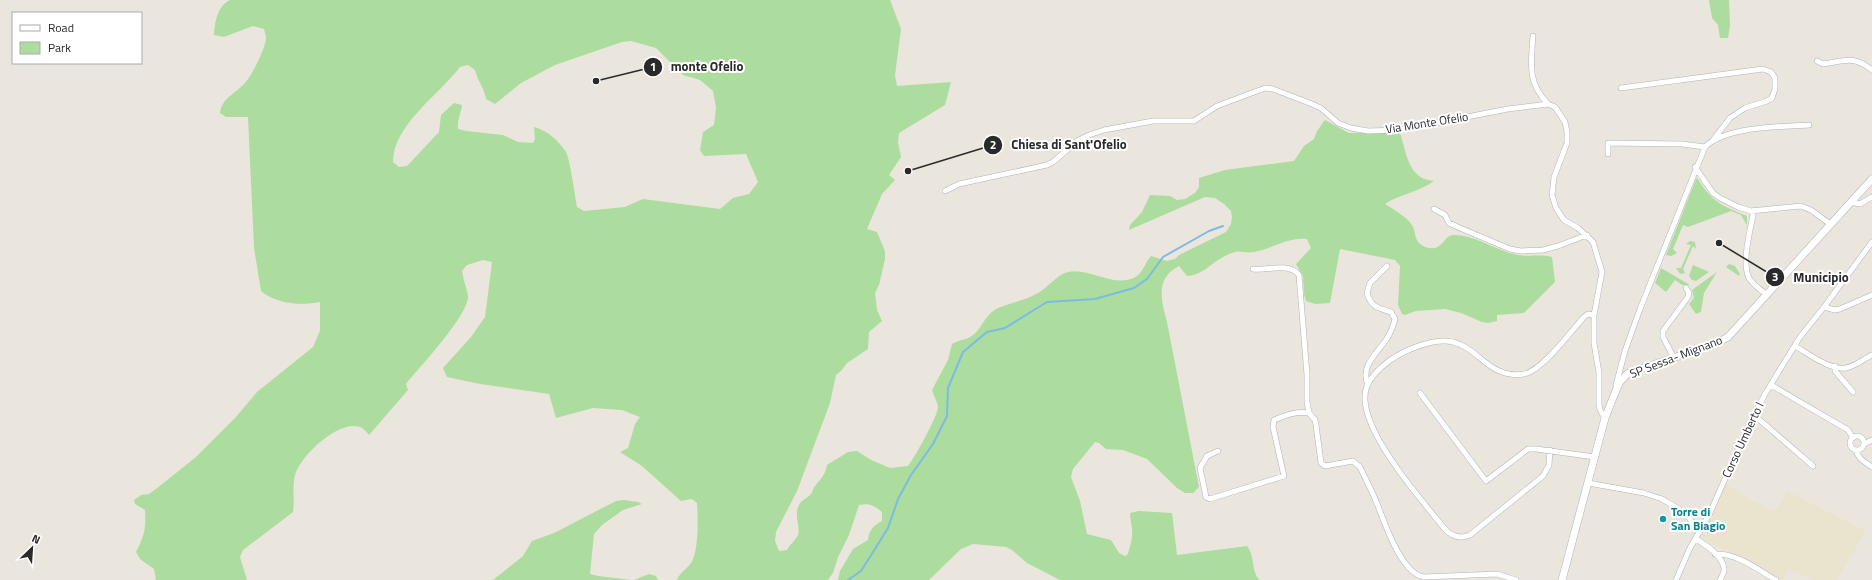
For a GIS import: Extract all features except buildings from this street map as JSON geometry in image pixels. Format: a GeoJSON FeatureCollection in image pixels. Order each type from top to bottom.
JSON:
{"type":"FeatureCollection","features":[{"type":"Feature","properties":{"kind":"street"},"geometry":{"type":"LineString","coordinates":[[1533,36],[1530,70],[1532,78],[1542,98],[1548,104],[1555,107],[1560,113],[1568,132],[1567,144],[1554,177],[1552,195],[1556,208],[1564,220],[1587,235],[1593,242],[1602,272],[1594,315],[1594,343],[1599,366],[1599,404],[1604,418]]}},
{"type":"Feature","properties":{"kind":"street"},"geometry":{"type":"LineString","coordinates":[[1817,61],[1823,64],[1846,59],[1853,60],[1872,70]]}},
{"type":"Feature","properties":{"kind":"street"},"geometry":{"type":"LineString","coordinates":[[1615,389],[1625,351],[1640,309],[1695,167],[1705,147],[1713,140],[1730,118],[1746,108],[1772,98],[1775,89],[1775,78],[1771,72],[1764,70],[1621,88]]}},
{"type":"Feature","properties":{"kind":"street","name":"Via Monte Ofelio"},"geometry":{"type":"LineString","coordinates":[[945,191],[959,184],[1047,165],[1053,162],[1078,141],[1104,130],[1153,121],[1194,122],[1217,106],[1264,88],[1273,89],[1316,106],[1338,123],[1351,128],[1368,131],[1399,130],[1508,109],[1548,104]]}},
{"type":"Feature","properties":{"kind":"street"},"geometry":{"type":"LineString","coordinates":[[1713,140],[1748,130],[1809,125]]}},
{"type":"Feature","properties":{"kind":"street"},"geometry":{"type":"LineString","coordinates":[[1608,154],[1608,143],[1682,144],[1705,147]]}},
{"type":"Feature","properties":{"kind":"street"},"geometry":{"type":"LineString","coordinates":[[1695,167],[1698,169],[1709,187],[1720,198],[1744,210],[1802,206],[1811,210],[1830,224]]}},
{"type":"Feature","properties":{"kind":"street","name":"SP Sessa- Mignano"},"geometry":{"type":"LineString","coordinates":[[1562,580],[1604,418],[1615,389],[1622,379],[1630,373],[1715,344],[1728,337],[1872,179]]}},
{"type":"Feature","properties":{"kind":"street"},"geometry":{"type":"LineString","coordinates":[[1850,202],[1860,204],[1872,197]]}},
{"type":"Feature","properties":{"kind":"street"},"geometry":{"type":"LineString","coordinates":[[1434,209],[1445,215],[1449,223],[1510,249],[1521,251],[1543,250],[1587,235]]}},
{"type":"Feature","properties":{"kind":"street"},"geometry":{"type":"LineString","coordinates":[[1754,210],[1746,258],[1747,272],[1753,283],[1767,295]]}},
{"type":"Feature","properties":{"kind":"street","name":"Corso Umberto I"},"geometry":{"type":"LineString","coordinates":[[1676,580],[1754,415],[1771,385],[1795,346],[1872,242]]}},
{"type":"Feature","properties":{"kind":"street"},"geometry":{"type":"LineString","coordinates":[[1368,385],[1365,380],[1367,366],[1390,334],[1395,319],[1391,312],[1381,310],[1372,305],[1367,293],[1370,283],[1386,266]]}},
{"type":"Feature","properties":{"kind":"street"},"geometry":{"type":"LineString","coordinates":[[1253,269],[1286,269],[1296,272],[1299,275],[1309,413],[1314,420],[1319,455],[1323,465],[1328,466],[1349,461],[1356,462],[1375,499],[1399,554],[1415,574],[1420,577],[1431,579],[1475,574],[1497,574],[1516,580]]}},
{"type":"Feature","properties":{"kind":"street"},"geometry":{"type":"LineString","coordinates":[[1674,358],[1664,337],[1663,331],[1688,297],[1689,293],[1686,288]]}},
{"type":"Feature","properties":{"kind":"street"},"geometry":{"type":"LineString","coordinates":[[1824,307],[1835,310],[1840,309],[1872,295]]}},
{"type":"Feature","properties":{"kind":"street"},"geometry":{"type":"LineString","coordinates":[[1550,450],[1549,465],[1543,476],[1470,535],[1457,538],[1452,536],[1444,528],[1393,462],[1378,438],[1370,423],[1366,408],[1368,385],[1380,368],[1391,359],[1415,348],[1440,342],[1450,342],[1465,347],[1497,371],[1507,374],[1525,374],[1534,370],[1544,362],[1584,317],[1588,314],[1594,315]]}},
{"type":"Feature","properties":{"kind":"street"},"geometry":{"type":"LineString","coordinates":[[1795,346],[1835,366],[1846,368],[1872,355]]}},
{"type":"Feature","properties":{"kind":"street"},"geometry":{"type":"LineString","coordinates":[[1835,366],[1836,370],[1853,392]]}},
{"type":"Feature","properties":{"kind":"street"},"geometry":{"type":"LineString","coordinates":[[1771,385],[1848,430],[1853,438],[1851,445],[1856,450],[1857,455],[1861,460],[1872,467]]}},
{"type":"Feature","properties":{"kind":"street"},"geometry":{"type":"LineString","coordinates":[[1420,393],[1486,481],[1528,450],[1550,450],[1594,457]]}},
{"type":"Feature","properties":{"kind":"street"},"geometry":{"type":"LineString","coordinates":[[1218,452],[1207,456],[1200,468],[1206,497],[1210,499],[1284,476],[1273,427],[1274,420],[1286,415],[1302,412],[1309,413]]}},
{"type":"Feature","properties":{"kind":"street"},"geometry":{"type":"LineString","coordinates":[[1754,415],[1813,466]]}},
{"type":"Feature","properties":{"kind":"street"},"geometry":{"type":"LineString","coordinates":[[1853,438],[1859,436],[1864,440],[1864,444]]}},
{"type":"Feature","properties":{"kind":"street"},"geometry":{"type":"LineString","coordinates":[[1856,450],[1862,448],[1864,444],[1872,440]]}},
{"type":"Feature","properties":{"kind":"street"},"geometry":{"type":"LineString","coordinates":[[1588,483],[1652,495],[1676,506],[1692,520],[1700,532]]}},
{"type":"Feature","properties":{"kind":"street"},"geometry":{"type":"LineString","coordinates":[[1696,539],[1715,554],[1724,569],[1720,580]]}},
{"type":"Feature","properties":{"kind":"street"},"geometry":{"type":"LineString","coordinates":[[1715,554],[1733,556],[1776,580]]}},
{"type":"Feature","properties":{"kind":"shaded area"},"geometry":{"type":"Polygon","coordinates":[[[1726,484],[1751,500],[1775,511],[1787,491],[1866,531],[1837,580],[1814,580],[1788,570],[1783,580],[1781,580],[1699,537],[1726,484]]]}},
{"type":"Feature","properties":{"kind":"green space"},"geometry":{"type":"Polygon","coordinates":[[[230,0],[890,0],[901,29],[895,75],[897,86],[951,82],[945,105],[899,133],[898,142],[901,157],[889,175],[895,180],[882,194],[867,229],[877,232],[885,251],[885,259],[879,285],[875,293],[877,310],[882,321],[869,332],[868,349],[847,363],[836,375],[830,403],[797,491],[776,532],[775,541],[779,551],[787,550],[797,537],[799,531],[797,515],[798,506],[812,493],[814,487],[824,474],[827,465],[848,452],[857,451],[871,460],[890,468],[908,466],[925,438],[938,408],[932,390],[948,360],[952,344],[972,336],[992,312],[1001,307],[1033,296],[1060,276],[1068,272],[1085,272],[1112,280],[1129,280],[1139,274],[1151,256],[1167,261],[1175,259],[1179,255],[1226,232],[1231,224],[1231,211],[1215,198],[1205,197],[1129,230],[1130,225],[1142,212],[1150,195],[1170,196],[1177,200],[1185,199],[1195,193],[1199,187],[1199,178],[1225,170],[1294,161],[1304,146],[1314,139],[1317,131],[1325,120],[1349,133],[1400,133],[1407,157],[1414,170],[1419,176],[1434,181],[1422,188],[1385,204],[1400,213],[1410,222],[1417,241],[1420,244],[1429,248],[1437,247],[1448,237],[1454,235],[1478,240],[1518,255],[1552,257],[1555,282],[1524,313],[1497,315],[1497,321],[1488,323],[1445,309],[1416,311],[1405,315],[1402,314],[1398,305],[1400,266],[1395,260],[1340,249],[1330,303],[1315,304],[1306,301],[1303,276],[1296,264],[1311,248],[1307,239],[1286,241],[1254,252],[1232,253],[1198,274],[1187,276],[1179,266],[1171,271],[1163,283],[1163,306],[1199,487],[1193,493],[1185,493],[1177,488],[1147,459],[1123,450],[1106,449],[1099,443],[1095,442],[1073,469],[1071,477],[1080,501],[1087,534],[1111,540],[1119,553],[1125,556],[1128,554],[1132,538],[1130,513],[1139,511],[1172,513],[1177,555],[1247,546],[1259,580],[1060,580],[1027,563],[1012,550],[1006,547],[973,544],[961,549],[929,580],[838,580],[840,571],[853,549],[868,540],[872,529],[882,521],[882,512],[874,506],[866,504],[859,505],[849,535],[838,557],[833,573],[828,580],[677,580],[694,558],[698,517],[697,503],[692,499],[681,501],[642,466],[620,452],[628,448],[635,424],[640,417],[622,410],[593,408],[556,418],[549,394],[480,384],[447,377],[443,368],[471,337],[485,317],[492,262],[483,260],[467,265],[462,271],[468,296],[461,316],[406,384],[408,390],[369,435],[360,427],[351,426],[342,428],[322,441],[304,458],[295,475],[293,512],[243,550],[240,557],[247,580],[156,580],[154,569],[140,559],[136,552],[145,527],[145,510],[135,504],[134,500],[141,495],[149,494],[196,457],[235,418],[257,392],[313,347],[320,331],[320,302],[305,304],[289,303],[274,299],[261,291],[254,248],[248,117],[226,117],[220,113],[226,100],[245,83],[251,74],[261,55],[266,37],[264,29],[253,26],[224,37],[214,35],[219,10],[230,0]],[[631,41],[622,42],[555,65],[521,83],[495,104],[486,99],[475,70],[468,65],[460,67],[409,123],[395,148],[393,162],[399,167],[407,166],[439,132],[441,115],[454,103],[462,105],[458,129],[503,135],[518,142],[533,143],[535,139],[534,127],[539,128],[552,136],[560,144],[568,156],[577,207],[584,211],[625,207],[643,199],[720,209],[733,198],[749,194],[758,182],[746,154],[704,156],[700,150],[703,132],[714,125],[716,108],[713,91],[700,80],[683,75],[656,48],[631,41]]]}},
{"type":"Feature","properties":{"kind":"green space"},"geometry":{"type":"Polygon","coordinates":[[[1709,0],[1729,0],[1730,26],[1728,38],[1720,38],[1718,25],[1712,18],[1709,0]]]}},
{"type":"Feature","properties":{"kind":"green space"},"geometry":{"type":"Polygon","coordinates":[[[1697,178],[1708,193],[1718,202],[1747,216],[1747,225],[1741,215],[1731,211],[1688,227],[1683,225],[1673,249],[1677,253],[1671,256],[1666,255],[1696,179],[1697,178]]]}},
{"type":"Feature","properties":{"kind":"green space"},"geometry":{"type":"Polygon","coordinates":[[[1690,241],[1695,242],[1696,249],[1693,246],[1683,269],[1685,273],[1680,274],[1676,268],[1681,268],[1691,245],[1686,244],[1690,241]]]}},
{"type":"Feature","properties":{"kind":"green space"},"geometry":{"type":"Polygon","coordinates":[[[1729,264],[1735,266],[1740,274],[1739,276],[1726,267],[1729,264]]]}},
{"type":"Feature","properties":{"kind":"green space"},"geometry":{"type":"Polygon","coordinates":[[[1693,265],[1709,272],[1696,281],[1692,280],[1689,276],[1693,265]]]}},
{"type":"Feature","properties":{"kind":"green space"},"geometry":{"type":"Polygon","coordinates":[[[1661,268],[1690,285],[1682,285],[1675,280],[1666,292],[1655,283],[1661,268]]]}},
{"type":"Feature","properties":{"kind":"green space"},"geometry":{"type":"Polygon","coordinates":[[[1717,272],[1704,293],[1701,312],[1696,314],[1689,304],[1694,298],[1692,290],[1717,272]]]}},
{"type":"Feature","properties":{"kind":"green space"},"geometry":{"type":"Polygon","coordinates":[[[624,500],[642,504],[623,510],[602,525],[594,534],[590,574],[632,580],[493,580],[523,556],[532,541],[554,533],[616,501],[624,500]]]}},
{"type":"Feature","properties":{"kind":"green space"},"geometry":{"type":"Polygon","coordinates":[[[649,574],[656,576],[658,580],[634,580],[649,574]]]}},
{"type":"Feature","properties":{"kind":"waterway"},"geometry":{"type":"LineString","coordinates":[[848,580],[861,571],[875,549],[888,528],[898,499],[911,475],[933,444],[947,416],[948,388],[963,352],[987,332],[1005,328],[1047,302],[1095,299],[1134,288],[1147,279],[1163,257],[1209,231],[1223,226]]}},
{"type":"Feature","properties":{"kind":"place","name":"monte Ofelio"},"geometry":{"type":"Point","coordinates":[596,81]}},
{"type":"Feature","properties":{"kind":"place","name":"Chiesa di Sant'Ofelio"},"geometry":{"type":"Point","coordinates":[908,171]}},
{"type":"Feature","properties":{"kind":"place","name":"Municipio"},"geometry":{"type":"Point","coordinates":[1719,243]}},
{"type":"Feature","properties":{"kind":"place","name":"Torre di San Biagio"},"geometry":{"type":"Point","coordinates":[1663,519]}}]}
